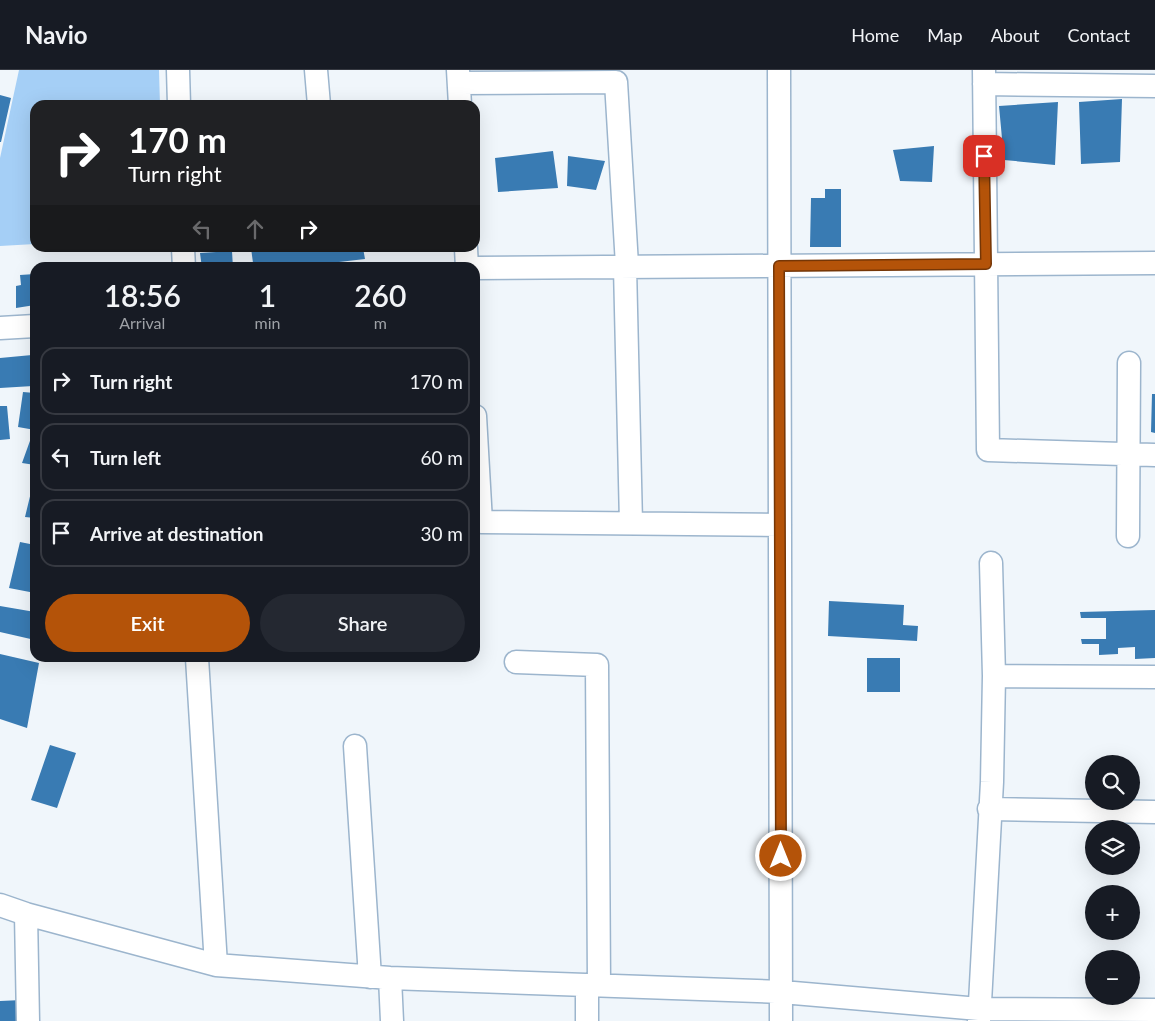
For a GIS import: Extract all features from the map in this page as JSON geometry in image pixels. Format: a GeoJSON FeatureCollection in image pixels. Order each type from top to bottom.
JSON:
{"type":"FeatureCollection","features":[{"type":"Feature","properties":{"kind":"street"},"geometry":{"type":"LineString","coordinates":[[178,70],[179,100]]}},
{"type":"Feature","properties":{"kind":"street"},"geometry":{"type":"LineString","coordinates":[[316,70],[319,100]]}},
{"type":"Feature","properties":{"kind":"street"},"geometry":{"type":"LineString","coordinates":[[779,70],[781,1021]]}},
{"type":"Feature","properties":{"kind":"street"},"geometry":{"type":"LineString","coordinates":[[1149,81],[984,77],[988,450],[1155,455]]}},
{"type":"Feature","properties":{"kind":"street"},"geometry":{"type":"LineString","coordinates":[[459,86],[616,82],[627,265],[625,267],[631,523]]}},
{"type":"Feature","properties":{"kind":"street"},"geometry":{"type":"LineString","coordinates":[[480,268],[1155,263]]}},
{"type":"Feature","properties":{"kind":"street"},"geometry":{"type":"LineString","coordinates":[[0,328],[30,326]]}},
{"type":"Feature","properties":{"kind":"street"},"geometry":{"type":"LineString","coordinates":[[1128,536],[1129,364]]}},
{"type":"Feature","properties":{"kind":"street"},"geometry":{"type":"LineString","coordinates":[[480,504],[481,522],[780,525]]}},
{"type":"Feature","properties":{"kind":"street"},"geometry":{"type":"LineString","coordinates":[[979,1015],[990,809],[994,676],[991,564]]}},
{"type":"Feature","properties":{"kind":"street"},"geometry":{"type":"LineString","coordinates":[[197,662],[216,965]]}},
{"type":"Feature","properties":{"kind":"street"},"geometry":{"type":"LineString","coordinates":[[516,662],[596,665],[593,985],[587,1021]]}},
{"type":"Feature","properties":{"kind":"street"},"geometry":{"type":"LineString","coordinates":[[994,676],[1155,677]]}},
{"type":"Feature","properties":{"kind":"street"},"geometry":{"type":"LineString","coordinates":[[355,746],[380,978],[392,1021]]}},
{"type":"Feature","properties":{"kind":"street"},"geometry":{"type":"LineString","coordinates":[[990,809],[1155,812]]}},
{"type":"Feature","properties":{"kind":"street"},"geometry":{"type":"LineString","coordinates":[[0,905],[26,914],[216,965],[380,978],[782,992],[979,1015],[1107,1015],[1155,1010]]}},
{"type":"Feature","properties":{"kind":"street"},"geometry":{"type":"LineString","coordinates":[[26,914],[28,1021]]}},
{"type":"Feature","properties":{"kind":"shaded area"},"geometry":{"type":"Polygon","coordinates":[[[19,70],[159,70],[160,100],[30,100],[30,244],[0,246],[0,158],[19,70]]]}},
{"type":"Feature","properties":{"kind":"building"},"geometry":{"type":"Polygon","coordinates":[[[0,95],[11,98],[1,142],[0,142],[0,95]]]}},
{"type":"Feature","properties":{"kind":"building"},"geometry":{"type":"Polygon","coordinates":[[[1122,99],[1120,162],[1081,164],[1079,102],[1122,99]]]}},
{"type":"Feature","properties":{"kind":"building"},"geometry":{"type":"Polygon","coordinates":[[[1058,102],[1055,165],[1004,160],[999,106],[1058,102]]]}},
{"type":"Feature","properties":{"kind":"building"},"geometry":{"type":"Polygon","coordinates":[[[934,146],[932,182],[900,181],[893,150],[934,146]]]}},
{"type":"Feature","properties":{"kind":"building"},"geometry":{"type":"Polygon","coordinates":[[[553,151],[558,188],[498,192],[495,158],[553,151]]]}},
{"type":"Feature","properties":{"kind":"building"},"geometry":{"type":"Polygon","coordinates":[[[568,156],[605,161],[596,190],[567,186],[568,156]]]}},
{"type":"Feature","properties":{"kind":"building"},"geometry":{"type":"Polygon","coordinates":[[[825,189],[841,189],[841,247],[810,247],[811,198],[825,198],[825,189]]]}},
{"type":"Feature","properties":{"kind":"building"},"geometry":{"type":"Polygon","coordinates":[[[232,252],[233,262],[201,262],[200,253],[232,252]]]}},
{"type":"Feature","properties":{"kind":"building"},"geometry":{"type":"Polygon","coordinates":[[[252,252],[364,252],[365,259],[339,262],[253,262],[252,252]]]}},
{"type":"Feature","properties":{"kind":"building"},"geometry":{"type":"Polygon","coordinates":[[[30,274],[30,306],[16,308],[16,286],[21,285],[20,275],[30,274]]]}},
{"type":"Feature","properties":{"kind":"building"},"geometry":{"type":"Polygon","coordinates":[[[30,355],[30,386],[0,388],[0,358],[30,355]]]}},
{"type":"Feature","properties":{"kind":"building"},"geometry":{"type":"Polygon","coordinates":[[[23,392],[30,393],[30,429],[18,427],[23,392]]]}},
{"type":"Feature","properties":{"kind":"building"},"geometry":{"type":"Polygon","coordinates":[[[1152,394],[1155,394],[1155,433],[1151,432],[1152,394]]]}},
{"type":"Feature","properties":{"kind":"building"},"geometry":{"type":"Polygon","coordinates":[[[0,406],[7,406],[10,439],[0,440],[0,406]]]}},
{"type":"Feature","properties":{"kind":"building"},"geometry":{"type":"Polygon","coordinates":[[[30,441],[30,464],[22,463],[30,441]]]}},
{"type":"Feature","properties":{"kind":"building"},"geometry":{"type":"Polygon","coordinates":[[[30,496],[30,518],[25,517],[30,496]]]}},
{"type":"Feature","properties":{"kind":"building"},"geometry":{"type":"Polygon","coordinates":[[[20,542],[30,544],[30,592],[9,588],[20,542]]]}},
{"type":"Feature","properties":{"kind":"building"},"geometry":{"type":"Polygon","coordinates":[[[829,601],[904,605],[903,625],[918,626],[917,641],[828,636],[829,601]]]}},
{"type":"Feature","properties":{"kind":"building"},"geometry":{"type":"Polygon","coordinates":[[[0,606],[30,611],[30,639],[0,632],[0,606]]]}},
{"type":"Feature","properties":{"kind":"building"},"geometry":{"type":"Polygon","coordinates":[[[1155,610],[1155,658],[1135,659],[1135,647],[1118,648],[1118,654],[1099,655],[1099,644],[1082,644],[1081,639],[1106,639],[1106,618],[1081,618],[1080,612],[1155,610]]]}},
{"type":"Feature","properties":{"kind":"building"},"geometry":{"type":"Polygon","coordinates":[[[0,654],[39,663],[27,728],[0,719],[0,654]]]}},
{"type":"Feature","properties":{"kind":"building"},"geometry":{"type":"Polygon","coordinates":[[[867,658],[900,658],[900,692],[867,692],[867,658]]]}},
{"type":"Feature","properties":{"kind":"building"},"geometry":{"type":"Polygon","coordinates":[[[50,745],[76,753],[57,808],[31,800],[50,745]]]}},
{"type":"Feature","properties":{"kind":"building"},"geometry":{"type":"Polygon","coordinates":[[[22,1000],[23,1021],[0,1021],[0,1001],[22,1000]]]}},
{"type":"Feature","properties":{"kind":"route"},"geometry":{"type":"LineString","coordinates":[[781,856],[779,266],[986,264],[984,156]]}}]}
